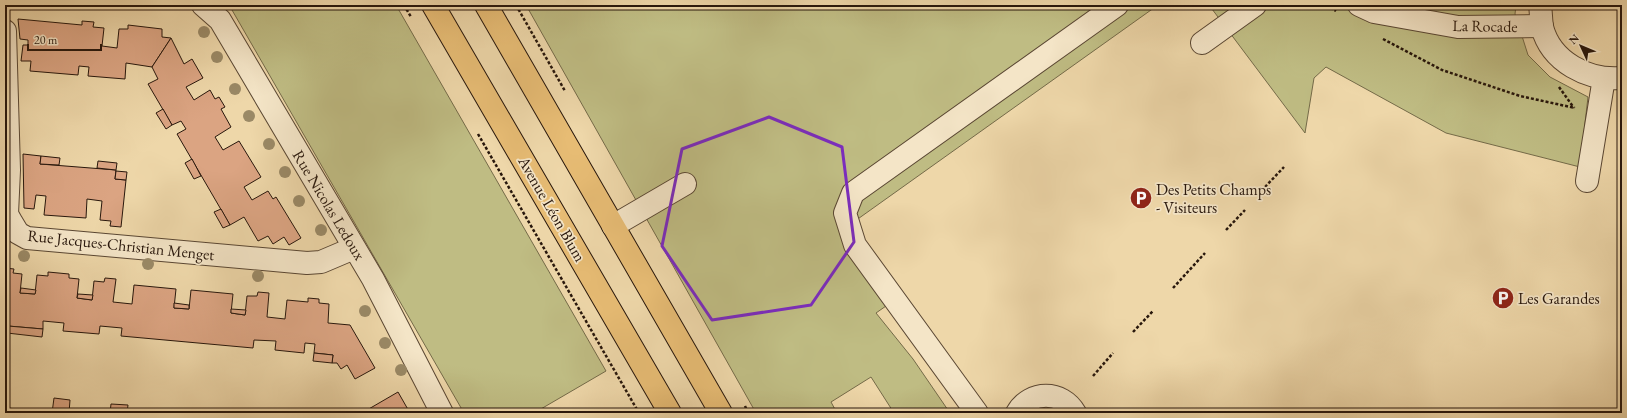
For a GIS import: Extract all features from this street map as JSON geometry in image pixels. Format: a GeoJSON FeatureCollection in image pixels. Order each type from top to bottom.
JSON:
{"type":"FeatureCollection","features":[{"type":"Feature","properties":{"kind":"main road","name":"Avenue Léon Blum"},"geometry":{"type":"LineString","coordinates":[[433,5],[670,413]]}},
{"type":"Feature","properties":{"kind":"main road"},"geometry":{"type":"LineString","coordinates":[[486,5],[721,413]]}},
{"type":"Feature","properties":{"kind":"street","name":"Rue Nicolas Ledoux"},"geometry":{"type":"LineString","coordinates":[[203,5],[220,20],[354,248],[372,279],[442,413]]}},
{"type":"Feature","properties":{"kind":"street"},"geometry":{"type":"LineString","coordinates":[[977,413],[855,245],[845,213],[853,193],[1117,5]]}},
{"type":"Feature","properties":{"kind":"street"},"geometry":{"type":"LineString","coordinates":[[1202,43],[1255,5]]}},
{"type":"Feature","properties":{"kind":"street","name":"La Rocade"},"geometry":{"type":"LineString","coordinates":[[1359,5],[1374,12],[1458,27],[1541,16]]}},
{"type":"Feature","properties":{"kind":"street"},"geometry":{"type":"LineString","coordinates":[[1340,9],[1366,20],[1448,26]]}},
{"type":"Feature","properties":{"kind":"street"},"geometry":{"type":"LineString","coordinates":[[1541,16],[1550,45],[1564,62],[1583,73],[1613,78],[1598,117],[1587,181]]}},
{"type":"Feature","properties":{"kind":"street","name":"Rue Jacques-Christian Menget"},"geometry":{"type":"LineString","coordinates":[[5,31],[9,170],[7,214],[18,233],[27,238],[306,263],[321,262],[354,248]]}},
{"type":"Feature","properties":{"kind":"street"},"geometry":{"type":"LineString","coordinates":[[613,226],[685,184]]}},
{"type":"Feature","properties":{"kind":"street"},"geometry":{"type":"LineString","coordinates":[[1017,413],[1020,407],[1028,400],[1039,396],[1050,396],[1063,400],[1075,413]]}},
{"type":"Feature","properties":{"kind":"path"},"geometry":{"type":"LineString","coordinates":[[404,5],[412,19]]}},
{"type":"Feature","properties":{"kind":"path"},"geometry":{"type":"LineString","coordinates":[[1326,5],[1340,9]]}},
{"type":"Feature","properties":{"kind":"path"},"geometry":{"type":"LineString","coordinates":[[1383,38],[1442,70],[1520,96],[1574,108],[1598,117]]}},
{"type":"Feature","properties":{"kind":"path"},"geometry":{"type":"LineString","coordinates":[[476,130],[640,413]]}},
{"type":"Feature","properties":{"kind":"path"},"geometry":{"type":"LineString","coordinates":[[1265,187],[1284,167]]}},
{"type":"Feature","properties":{"kind":"path"},"geometry":{"type":"LineString","coordinates":[[1226,230],[1245,210]]}},
{"type":"Feature","properties":{"kind":"path"},"geometry":{"type":"LineString","coordinates":[[1173,288],[1205,253]]}},
{"type":"Feature","properties":{"kind":"path"},"geometry":{"type":"LineString","coordinates":[[1133,332],[1153,311]]}},
{"type":"Feature","properties":{"kind":"path"},"geometry":{"type":"LineString","coordinates":[[1093,376],[1113,353]]}},
{"type":"Feature","properties":{"kind":"highlighted area"},"geometry":{"type":"Polygon","coordinates":[[[769,117],[842,147],[854,242],[811,305],[712,320],[662,246],[682,149],[769,117]]]}},
{"type":"Feature","properties":{"kind":"shaded area"},"geometry":{"type":"Polygon","coordinates":[[[227,5],[396,5],[606,371],[534,413],[464,413],[232,10],[227,5]]]}},
{"type":"Feature","properties":{"kind":"shaded area"},"geometry":{"type":"Polygon","coordinates":[[[526,5],[1158,5],[848,226],[896,299],[876,313],[913,359],[950,413],[894,413],[871,377],[831,402],[837,413],[756,413],[526,5]]]}},
{"type":"Feature","properties":{"kind":"shaded area"},"geometry":{"type":"Polygon","coordinates":[[[1209,5],[1516,5],[1515,14],[1528,55],[1550,77],[1588,97],[1580,167],[1446,133],[1326,67],[1314,78],[1305,133],[1209,5]]]}},
{"type":"Feature","properties":{"kind":"building"},"geometry":{"type":"Polygon","coordinates":[[[18,19],[82,25],[82,21],[94,22],[93,27],[104,28],[102,46],[117,48],[119,29],[128,29],[128,25],[162,29],[162,37],[171,38],[152,67],[126,63],[125,79],[88,76],[89,67],[79,66],[78,75],[30,71],[31,61],[21,61],[23,45],[28,45],[28,40],[20,39],[18,19]]]}},
{"type":"Feature","properties":{"kind":"building"},"geometry":{"type":"Polygon","coordinates":[[[171,38],[184,64],[192,59],[203,78],[186,87],[194,100],[210,90],[215,99],[219,97],[225,107],[221,109],[231,127],[215,137],[223,150],[239,141],[261,177],[244,187],[252,200],[268,191],[273,199],[276,197],[301,238],[289,245],[284,237],[273,244],[268,236],[258,241],[244,217],[230,225],[177,134],[186,129],[181,121],[172,125],[148,84],[158,79],[152,67],[171,38]]]}},
{"type":"Feature","properties":{"kind":"building"},"geometry":{"type":"Polygon","coordinates":[[[163,109],[172,125],[166,129],[156,113],[163,109]]]}},
{"type":"Feature","properties":{"kind":"building"},"geometry":{"type":"Polygon","coordinates":[[[23,154],[41,156],[40,164],[116,170],[115,179],[126,180],[121,227],[110,226],[111,221],[100,220],[102,201],[87,199],[86,218],[44,215],[46,196],[36,195],[34,209],[24,208],[23,154]]]}},
{"type":"Feature","properties":{"kind":"building"},"geometry":{"type":"Polygon","coordinates":[[[41,156],[60,158],[59,165],[40,164],[41,156]]]}},
{"type":"Feature","properties":{"kind":"building"},"geometry":{"type":"Polygon","coordinates":[[[192,159],[201,176],[194,179],[185,163],[192,159]]]}},
{"type":"Feature","properties":{"kind":"building"},"geometry":{"type":"Polygon","coordinates":[[[98,161],[117,163],[116,170],[97,168],[98,161]]]}},
{"type":"Feature","properties":{"kind":"building"},"geometry":{"type":"Polygon","coordinates":[[[116,171],[127,172],[126,180],[115,179],[116,171]]]}},
{"type":"Feature","properties":{"kind":"building"},"geometry":{"type":"Polygon","coordinates":[[[221,209],[230,225],[223,228],[214,212],[221,209]]]}},
{"type":"Feature","properties":{"kind":"building"},"geometry":{"type":"Polygon","coordinates":[[[5,268],[14,269],[13,273],[22,274],[20,293],[35,294],[37,275],[48,276],[48,272],[69,274],[69,278],[79,279],[77,298],[92,300],[94,281],[104,282],[105,278],[116,279],[113,302],[132,304],[134,285],[176,289],[174,308],[189,309],[191,290],[233,294],[231,313],[245,315],[247,296],[257,296],[258,292],[269,293],[267,317],[285,319],[287,300],[308,302],[308,298],[319,299],[319,303],[329,304],[328,323],[350,325],[375,368],[355,379],[347,365],[341,369],[337,363],[332,363],[333,355],[314,353],[315,344],[305,343],[304,353],[275,350],[276,341],[254,340],[253,348],[121,336],[122,328],[100,326],[99,334],[63,331],[64,323],[43,321],[43,329],[8,326],[7,333],[5,333],[5,268]]]}},
{"type":"Feature","properties":{"kind":"building"},"geometry":{"type":"Polygon","coordinates":[[[21,288],[36,290],[35,294],[20,293],[21,288]]]}},
{"type":"Feature","properties":{"kind":"building"},"geometry":{"type":"Polygon","coordinates":[[[78,294],[93,295],[92,300],[77,298],[78,294]]]}},
{"type":"Feature","properties":{"kind":"building"},"geometry":{"type":"Polygon","coordinates":[[[174,303],[189,305],[189,309],[174,308],[174,303]]]}},
{"type":"Feature","properties":{"kind":"building"},"geometry":{"type":"Polygon","coordinates":[[[231,309],[246,310],[245,315],[231,313],[231,309]]]}},
{"type":"Feature","properties":{"kind":"building"},"geometry":{"type":"Polygon","coordinates":[[[8,326],[43,329],[42,337],[7,333],[8,326]]]}},
{"type":"Feature","properties":{"kind":"building"},"geometry":{"type":"Polygon","coordinates":[[[314,353],[333,355],[332,363],[313,361],[314,353]]]}},
{"type":"Feature","properties":{"kind":"building"},"geometry":{"type":"Polygon","coordinates":[[[398,392],[410,413],[368,413],[367,410],[398,392]]]}},
{"type":"Feature","properties":{"kind":"building"},"geometry":{"type":"Polygon","coordinates":[[[54,398],[70,400],[69,413],[52,413],[54,398]]]}},
{"type":"Feature","properties":{"kind":"building"},"geometry":{"type":"Polygon","coordinates":[[[111,404],[128,405],[127,413],[110,413],[111,404]]]}},
{"type":"Feature","properties":{"kind":"building"},"geometry":{"type":"Polygon","coordinates":[[[7,408],[28,410],[28,413],[6,413],[7,408]]]}},
{"type":"Feature","properties":{"kind":"place","name":"Des Petits Champs - Visiteurs"},"geometry":{"type":"Point","coordinates":[1141,198]}},
{"type":"Feature","properties":{"kind":"place","name":"Les Garandes"},"geometry":{"type":"Point","coordinates":[1503,298]}}]}
